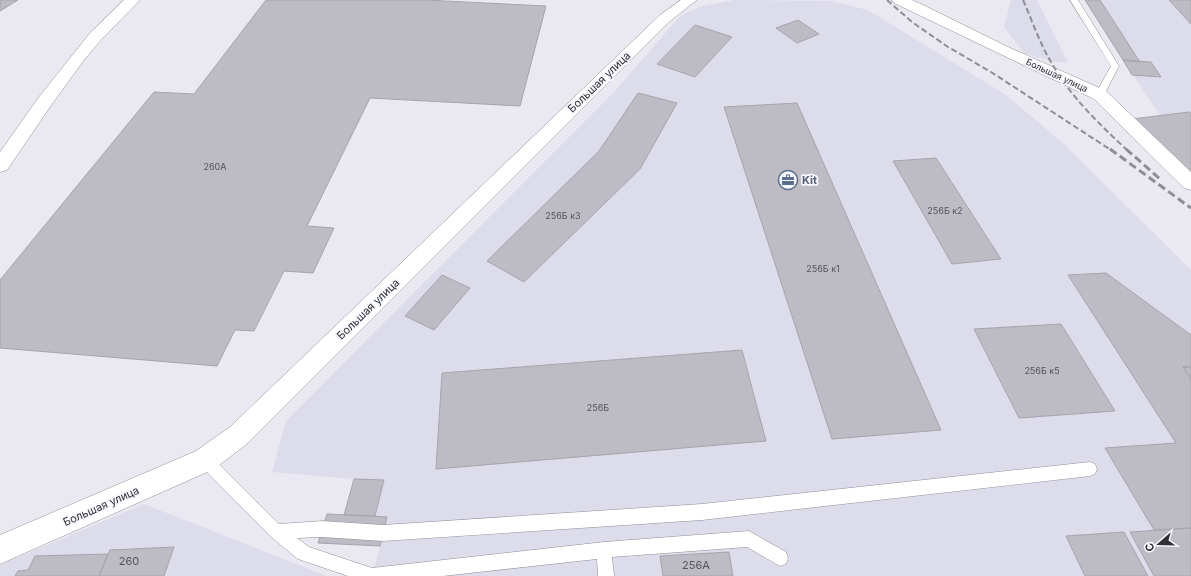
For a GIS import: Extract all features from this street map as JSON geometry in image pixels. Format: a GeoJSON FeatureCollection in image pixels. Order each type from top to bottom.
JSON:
{"type":"FeatureCollection","features":[{"type":"Feature","properties":{"kind":"street"},"geometry":{"type":"LineString","coordinates":[[0,166],[79,56],[112,17],[133,0]]}},
{"type":"Feature","properties":{"kind":"street","name":"Большая улица"},"geometry":{"type":"LineString","coordinates":[[0,550],[205,460],[239,435],[665,18],[690,0]]}},
{"type":"Feature","properties":{"kind":"street","name":"Большая улица"},"geometry":{"type":"LineString","coordinates":[[899,0],[1100,95],[1191,183]]}},
{"type":"Feature","properties":{"kind":"lane"},"geometry":{"type":"LineString","coordinates":[[1074,0],[1115,66],[1100,95]]}},
{"type":"Feature","properties":{"kind":"lane"},"geometry":{"type":"LineString","coordinates":[[205,460],[276,532],[304,553],[371,576],[604,550],[749,539],[780,558]]}},
{"type":"Feature","properties":{"kind":"lane"},"geometry":{"type":"LineString","coordinates":[[276,532],[322,529],[382,533],[702,512],[1090,469]]}},
{"type":"Feature","properties":{"kind":"lane"},"geometry":{"type":"LineString","coordinates":[[604,550],[606,576]]}},
{"type":"Feature","properties":{"kind":"shaded area"},"geometry":{"type":"Polygon","coordinates":[[[734,0],[831,1],[868,10],[1003,93],[1063,143],[1191,270],[1191,576],[372,576],[380,546],[318,543],[327,514],[344,515],[354,479],[272,472],[286,421],[616,90],[680,16],[702,6],[734,0]]]}},
{"type":"Feature","properties":{"kind":"shaded area"},"geometry":{"type":"Polygon","coordinates":[[[1011,0],[1037,0],[1068,63],[1050,61],[1024,53],[1004,27],[1011,0]]]}},
{"type":"Feature","properties":{"kind":"shaded area"},"geometry":{"type":"Polygon","coordinates":[[[1100,0],[1191,0],[1191,174],[1132,119],[1160,115],[1123,60],[1140,61],[1100,0]]]}},
{"type":"Feature","properties":{"kind":"shaded area"},"geometry":{"type":"Polygon","coordinates":[[[144,504],[327,576],[0,576],[0,565],[144,504]]]}},
{"type":"Feature","properties":{"kind":"building"},"geometry":{"type":"Polygon","coordinates":[[[0,0],[18,0],[0,11],[0,0]]]}},
{"type":"Feature","properties":{"kind":"building"},"geometry":{"type":"Polygon","coordinates":[[[266,0],[425,0],[546,6],[520,106],[370,98],[307,226],[334,228],[313,273],[284,271],[254,331],[235,330],[217,366],[0,348],[0,280],[154,92],[194,94],[266,0]]]}},
{"type":"Feature","properties":{"kind":"building"},"geometry":{"type":"Polygon","coordinates":[[[1085,0],[1100,0],[1140,62],[1123,60],[1085,0]]]}},
{"type":"Feature","properties":{"kind":"building"},"geometry":{"type":"Polygon","coordinates":[[[1169,0],[1191,0],[1191,24],[1169,0]]]}},
{"type":"Feature","properties":{"kind":"building"},"geometry":{"type":"Polygon","coordinates":[[[798,20],[819,34],[797,43],[776,28],[798,20]]]}},
{"type":"Feature","properties":{"kind":"building"},"geometry":{"type":"Polygon","coordinates":[[[695,25],[732,37],[695,77],[657,64],[695,25]]]}},
{"type":"Feature","properties":{"kind":"building"},"geometry":{"type":"Polygon","coordinates":[[[1123,60],[1151,62],[1161,77],[1132,75],[1123,60]]]}},
{"type":"Feature","properties":{"kind":"building"},"geometry":{"type":"Polygon","coordinates":[[[638,93],[677,103],[640,169],[524,282],[487,261],[599,151],[638,93]]]}},
{"type":"Feature","properties":{"kind":"building"},"geometry":{"type":"Polygon","coordinates":[[[797,103],[941,430],[832,439],[724,107],[797,103]]]}},
{"type":"Feature","properties":{"kind":"building"},"geometry":{"type":"Polygon","coordinates":[[[1191,113],[1191,174],[1132,119],[1191,113]]]}},
{"type":"Feature","properties":{"kind":"building"},"geometry":{"type":"Polygon","coordinates":[[[936,158],[1001,259],[952,264],[893,161],[936,158]]]}},
{"type":"Feature","properties":{"kind":"building"},"geometry":{"type":"Polygon","coordinates":[[[1106,273],[1191,335],[1191,367],[1183,367],[1191,379],[1191,528],[1154,530],[1105,448],[1176,443],[1068,275],[1106,273]]]}},
{"type":"Feature","properties":{"kind":"building"},"geometry":{"type":"Polygon","coordinates":[[[442,275],[470,288],[434,330],[405,316],[442,275]]]}},
{"type":"Feature","properties":{"kind":"building"},"geometry":{"type":"Polygon","coordinates":[[[1061,324],[1115,411],[1019,418],[974,329],[1061,324]]]}},
{"type":"Feature","properties":{"kind":"building"},"geometry":{"type":"Polygon","coordinates":[[[742,350],[766,441],[436,469],[442,373],[742,350]]]}},
{"type":"Feature","properties":{"kind":"building"},"geometry":{"type":"Polygon","coordinates":[[[1183,367],[1191,367],[1191,379],[1183,367]]]}},
{"type":"Feature","properties":{"kind":"building"},"geometry":{"type":"Polygon","coordinates":[[[354,479],[384,480],[375,516],[344,515],[354,479]]]}},
{"type":"Feature","properties":{"kind":"building"},"geometry":{"type":"Polygon","coordinates":[[[327,514],[387,517],[380,546],[318,543],[327,514]]]}},
{"type":"Feature","properties":{"kind":"building"},"geometry":{"type":"Polygon","coordinates":[[[1191,528],[1191,576],[1154,576],[1130,532],[1191,528]]]}},
{"type":"Feature","properties":{"kind":"building"},"geometry":{"type":"Polygon","coordinates":[[[1124,532],[1148,576],[1085,576],[1066,536],[1124,532]]]}},
{"type":"Feature","properties":{"kind":"building"},"geometry":{"type":"Polygon","coordinates":[[[174,547],[164,576],[99,576],[110,550],[174,547]]]}},
{"type":"Feature","properties":{"kind":"building"},"geometry":{"type":"Polygon","coordinates":[[[729,552],[733,576],[663,576],[660,556],[729,552]]]}},
{"type":"Feature","properties":{"kind":"building"},"geometry":{"type":"Polygon","coordinates":[[[108,554],[99,576],[15,576],[18,571],[28,570],[35,556],[108,554]]]}},
{"type":"Feature","properties":{"kind":"railway"},"geometry":{"type":"LineString","coordinates":[[887,0],[912,22],[948,47],[991,72],[1111,150]]}},
{"type":"Feature","properties":{"kind":"railway"},"geometry":{"type":"LineString","coordinates":[[1023,0],[1043,47],[1067,86],[1085,109],[1127,150]]}},
{"type":"Feature","properties":{"kind":"railway"},"geometry":{"type":"LineString","coordinates":[[1110,149],[1191,208]]}},
{"type":"Feature","properties":{"kind":"railway"},"geometry":{"type":"LineString","coordinates":[[1126,149],[1160,179]]}},
{"type":"Feature","properties":{"kind":"place","name":"Kit"},"geometry":{"type":"Point","coordinates":[788,180]}}]}
